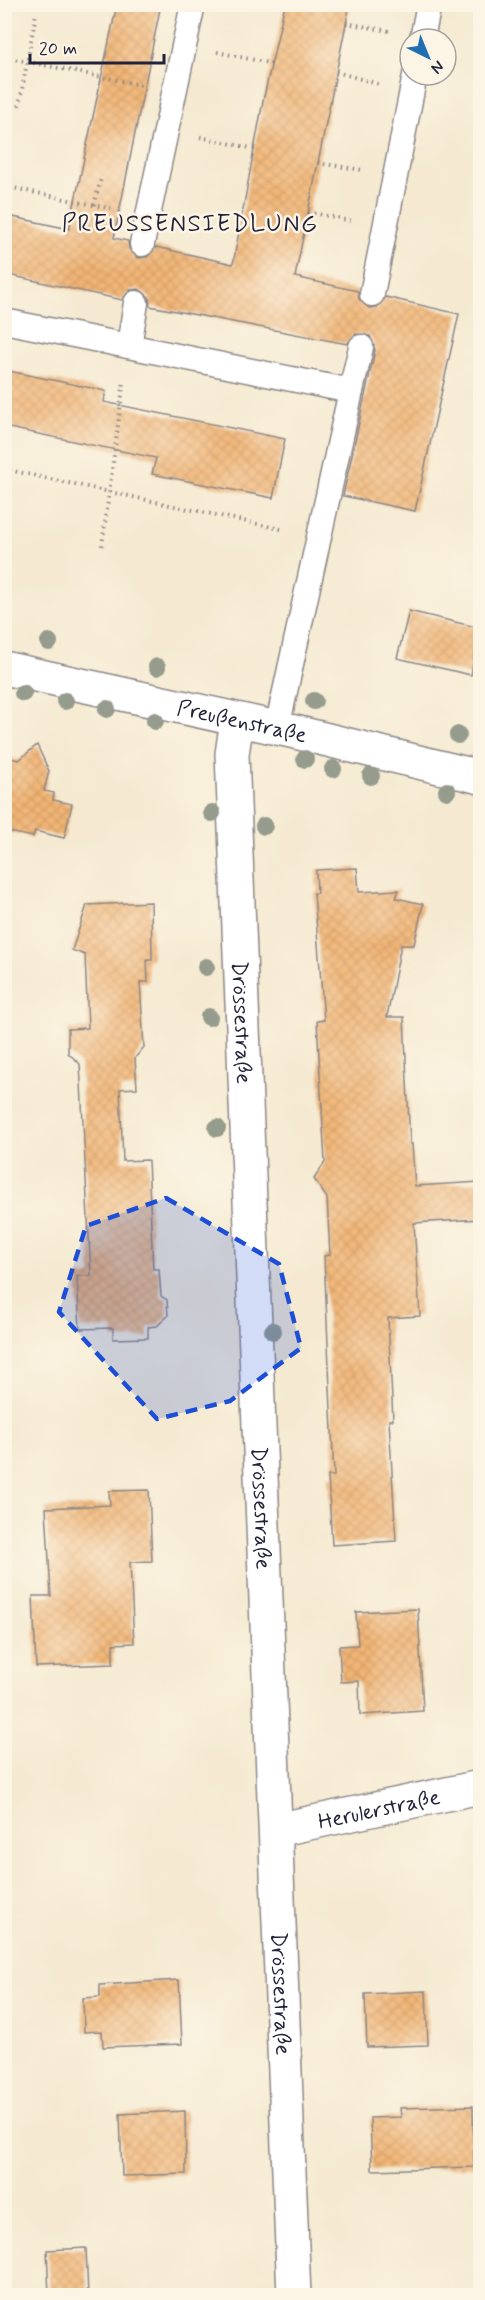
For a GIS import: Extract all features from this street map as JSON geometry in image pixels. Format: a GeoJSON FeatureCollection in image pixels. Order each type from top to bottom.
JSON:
{"type":"FeatureCollection","features":[{"type":"Feature","properties":{"kind":"street","name":"Preußenstraße"},"geometry":{"type":"LineString","coordinates":[[4,668],[277,728],[480,777]]}},
{"type":"Feature","properties":{"kind":"street","name":"Drössestraße"},"geometry":{"type":"LineString","coordinates":[[237,720],[232,754],[294,2295]]}},
{"type":"Feature","properties":{"kind":"street","name":"Herulerstraße"},"geometry":{"type":"LineString","coordinates":[[276,1830],[480,1787]]}},
{"type":"Feature","properties":{"kind":"lane"},"geometry":{"type":"LineString","coordinates":[[142,244],[193,4]]}},
{"type":"Feature","properties":{"kind":"lane"},"geometry":{"type":"LineString","coordinates":[[424,27],[429,4]]}},
{"type":"Feature","properties":{"kind":"lane"},"geometry":{"type":"LineString","coordinates":[[372,294],[412,87]]}},
{"type":"Feature","properties":{"kind":"lane"},"geometry":{"type":"LineString","coordinates":[[129,346],[135,303]]}},
{"type":"Feature","properties":{"kind":"lane"},"geometry":{"type":"LineString","coordinates":[[4,321],[351,391]]}},
{"type":"Feature","properties":{"kind":"lane"},"geometry":{"type":"LineString","coordinates":[[277,728],[361,347]]}},
{"type":"Feature","properties":{"kind":"path"},"geometry":{"type":"LineString","coordinates":[[19,106],[29,62],[36,14]]}},
{"type":"Feature","properties":{"kind":"path"},"geometry":{"type":"LineString","coordinates":[[346,23],[398,33]]}},
{"type":"Feature","properties":{"kind":"path"},"geometry":{"type":"LineString","coordinates":[[184,46],[273,64]]}},
{"type":"Feature","properties":{"kind":"path"},"geometry":{"type":"LineString","coordinates":[[4,57],[174,92]]}},
{"type":"Feature","properties":{"kind":"path"},"geometry":{"type":"LineString","coordinates":[[336,72],[398,82]]}},
{"type":"Feature","properties":{"kind":"path"},"geometry":{"type":"LineString","coordinates":[[167,130],[255,149]]}},
{"type":"Feature","properties":{"kind":"path"},"geometry":{"type":"LineString","coordinates":[[318,163],[395,175]]}},
{"type":"Feature","properties":{"kind":"path"},"geometry":{"type":"LineString","coordinates":[[94,205],[100,178]]}},
{"type":"Feature","properties":{"kind":"path"},"geometry":{"type":"LineString","coordinates":[[4,186],[148,217]]}},
{"type":"Feature","properties":{"kind":"path"},"geometry":{"type":"LineString","coordinates":[[308,212],[385,228]]}},
{"type":"Feature","properties":{"kind":"path"},"geometry":{"type":"LineString","coordinates":[[102,546],[107,493],[129,346]]}},
{"type":"Feature","properties":{"kind":"path"},"geometry":{"type":"LineString","coordinates":[[4,469],[319,537]]}},
{"type":"Feature","properties":{"kind":"highlighted area"},"geometry":{"type":"Polygon","coordinates":[[[166,1198],[279,1264],[301,1348],[230,1401],[157,1419],[59,1312],[86,1226],[166,1198]]]}},
{"type":"Feature","properties":{"kind":"building"},"geometry":{"type":"Polygon","coordinates":[[[117,4],[161,4],[114,238],[128,241],[129,249],[138,258],[147,257],[156,247],[233,264],[263,101],[285,4],[350,4],[295,277],[358,291],[359,299],[369,308],[377,307],[386,297],[459,314],[415,511],[343,496],[375,350],[370,336],[356,334],[347,344],[150,306],[149,297],[139,289],[130,290],[122,300],[4,274],[4,215],[69,229],[117,4]]]}},
{"type":"Feature","properties":{"kind":"building"},"geometry":{"type":"Polygon","coordinates":[[[4,370],[106,391],[104,402],[285,439],[273,498],[152,474],[156,458],[4,427],[4,370]]]}},
{"type":"Feature","properties":{"kind":"building"},"geometry":{"type":"Polygon","coordinates":[[[409,611],[480,628],[471,675],[397,658],[409,611]]]}},
{"type":"Feature","properties":{"kind":"building"},"geometry":{"type":"Polygon","coordinates":[[[37,745],[49,771],[44,791],[54,793],[53,800],[72,804],[64,838],[35,831],[33,837],[4,831],[4,757],[19,760],[37,745]]]}},
{"type":"Feature","properties":{"kind":"building"},"geometry":{"type":"Polygon","coordinates":[[[357,868],[359,892],[399,890],[396,898],[423,904],[414,945],[401,945],[387,1017],[404,1017],[410,1144],[412,1144],[415,1186],[480,1182],[480,1219],[414,1223],[420,1316],[388,1318],[393,1420],[389,1420],[396,1541],[332,1545],[328,1476],[334,1476],[324,1256],[330,1255],[327,1198],[314,1179],[325,1162],[317,1021],[324,1020],[314,893],[317,893],[316,870],[357,868]]]}},
{"type":"Feature","properties":{"kind":"building"},"geometry":{"type":"Polygon","coordinates":[[[151,902],[152,960],[147,960],[148,982],[140,982],[144,1047],[135,1058],[137,1088],[120,1089],[123,1161],[148,1160],[153,1269],[159,1269],[161,1296],[167,1300],[168,1316],[157,1326],[148,1327],[148,1338],[113,1339],[113,1328],[80,1329],[77,1276],[91,1276],[80,1064],[68,1053],[68,1029],[88,1028],[85,955],[72,950],[87,905],[151,902]]]}},
{"type":"Feature","properties":{"kind":"building"},"geometry":{"type":"Polygon","coordinates":[[[149,1490],[152,1561],[130,1562],[134,1643],[113,1644],[113,1664],[36,1667],[33,1596],[51,1596],[46,1508],[110,1505],[109,1491],[149,1490]]]}},
{"type":"Feature","properties":{"kind":"building"},"geometry":{"type":"Polygon","coordinates":[[[418,1609],[423,1711],[360,1715],[359,1681],[341,1682],[339,1646],[358,1645],[356,1612],[418,1609]]]}},
{"type":"Feature","properties":{"kind":"building"},"geometry":{"type":"Polygon","coordinates":[[[179,1980],[182,2044],[103,2047],[102,2031],[84,2032],[83,1998],[100,1997],[100,1985],[179,1980]]]}},
{"type":"Feature","properties":{"kind":"building"},"geometry":{"type":"Polygon","coordinates":[[[426,1991],[428,2045],[367,2047],[365,1994],[426,1991]]]}},
{"type":"Feature","properties":{"kind":"building"},"geometry":{"type":"Polygon","coordinates":[[[473,2106],[474,2167],[372,2170],[370,2118],[401,2117],[400,2108],[473,2106]]]}},
{"type":"Feature","properties":{"kind":"building"},"geometry":{"type":"Polygon","coordinates":[[[185,2111],[186,2174],[122,2176],[120,2114],[185,2111]]]}},
{"type":"Feature","properties":{"kind":"building"},"geometry":{"type":"Polygon","coordinates":[[[86,2248],[88,2295],[49,2295],[47,2250],[86,2248]]]}},
{"type":"Feature","properties":{"kind":"district","name":"PREUSSENSIEDLUNG"},"geometry":{"type":"Point","coordinates":[190,223]}}]}
